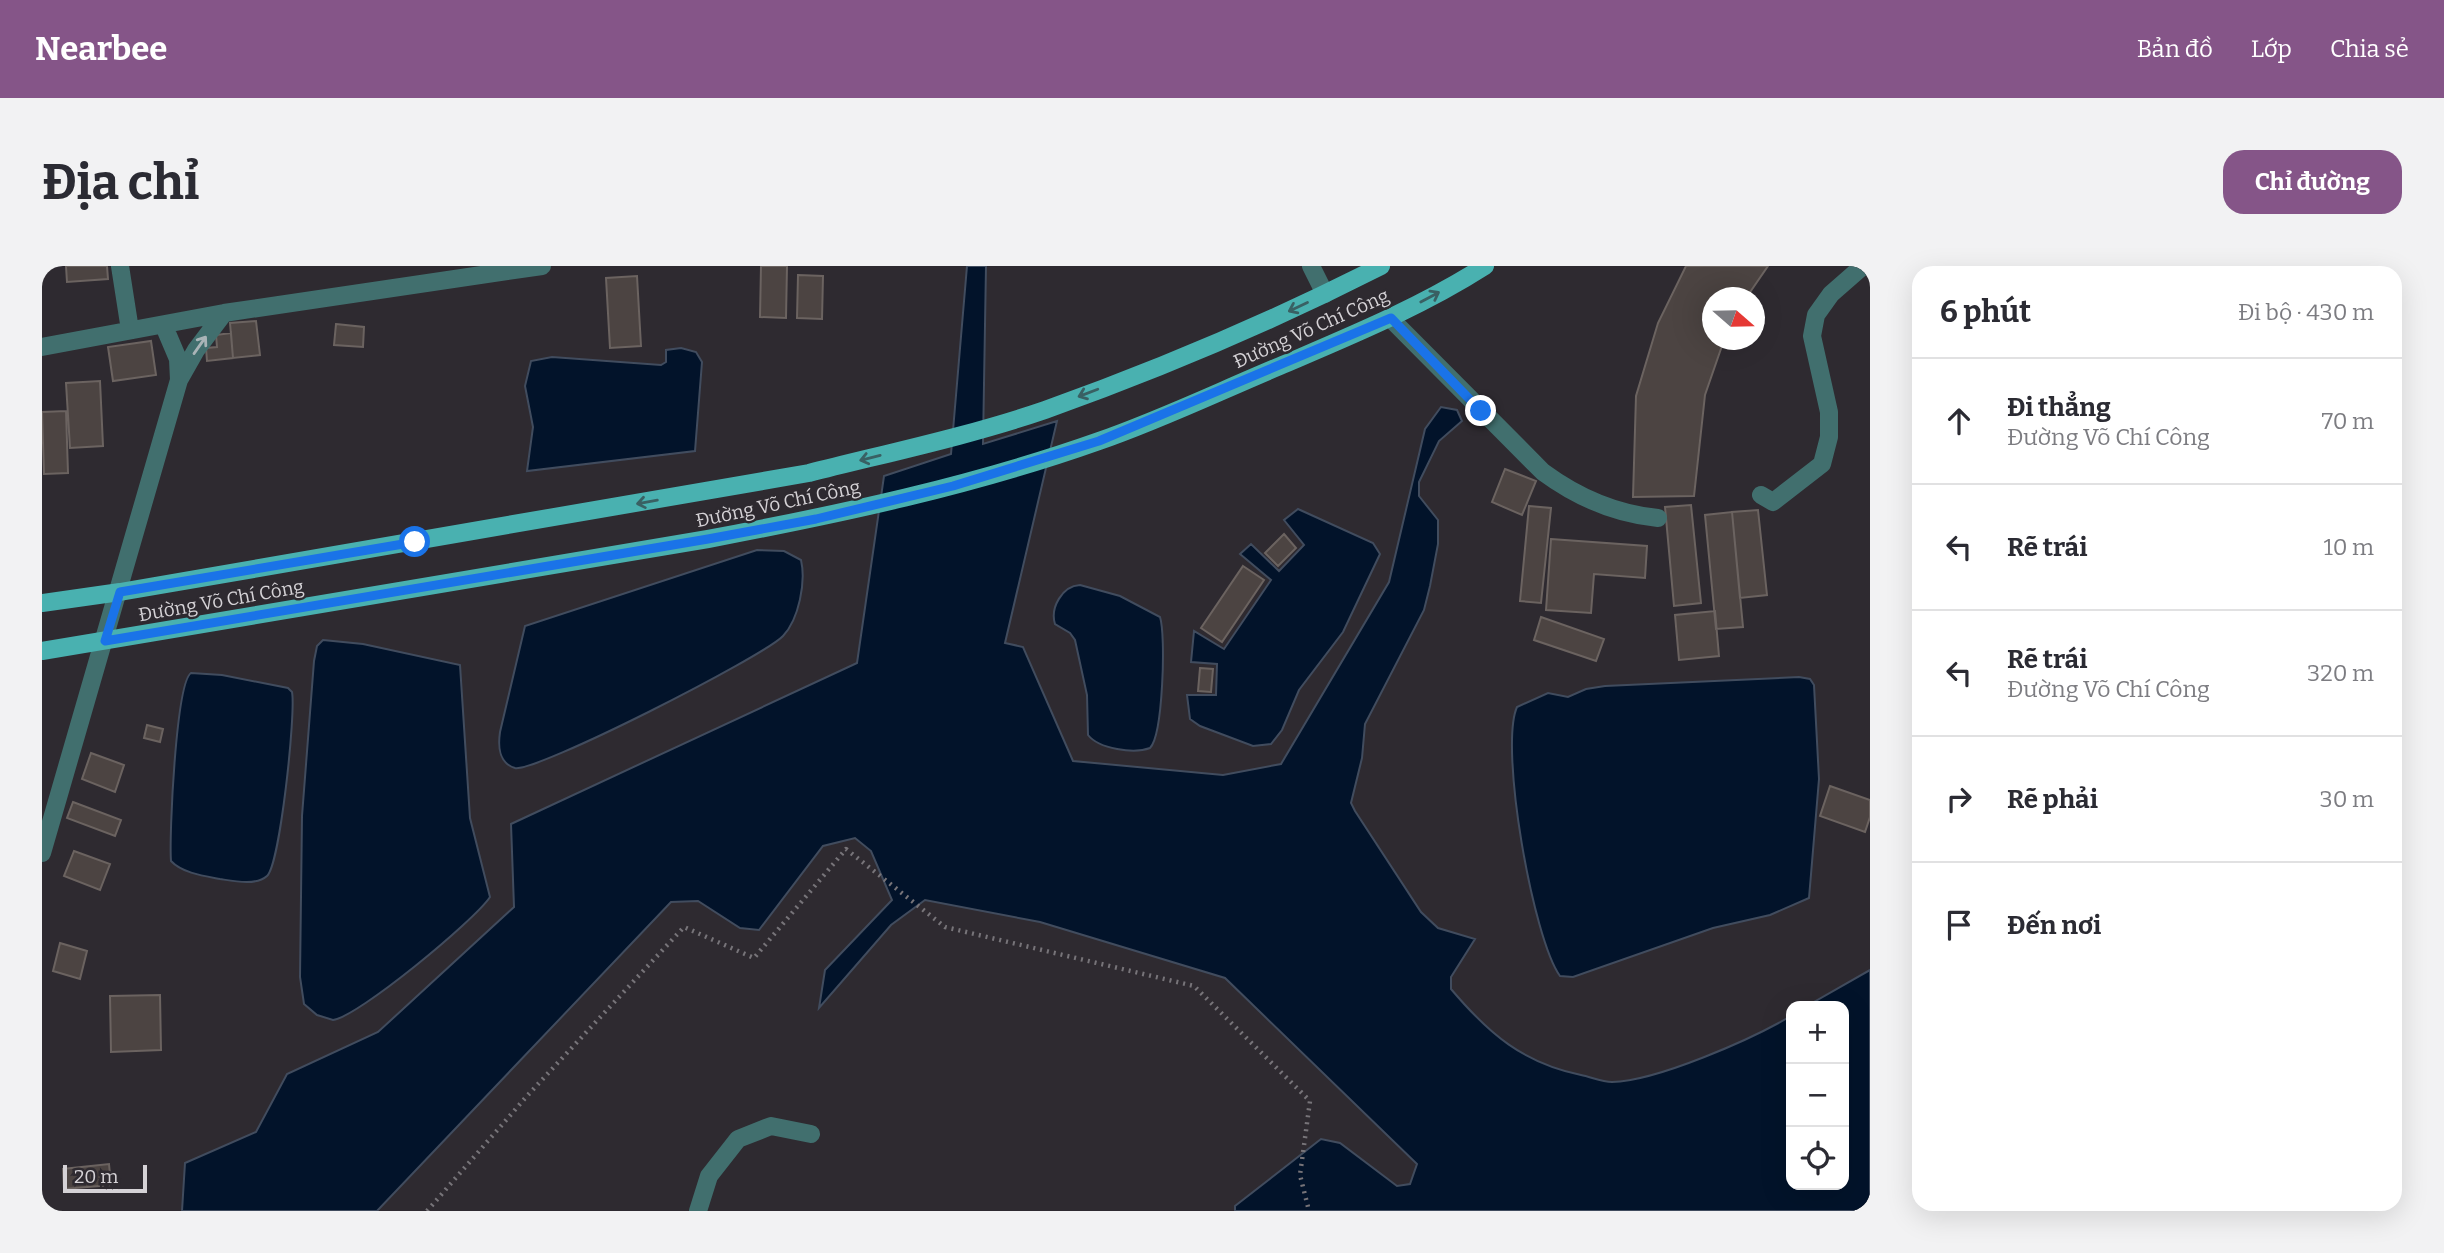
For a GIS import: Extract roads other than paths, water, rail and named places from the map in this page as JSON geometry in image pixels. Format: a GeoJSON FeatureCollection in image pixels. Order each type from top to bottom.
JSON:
{"type":"FeatureCollection","features":[{"type":"Feature","properties":{"kind":"main road","name":"Đường Võ Chí Công"},"geometry":{"type":"LineString","coordinates":[[42,603],[120,592],[796,475],[902,450],[1044,410],[1228,339],[1381,266]]}},
{"type":"Feature","properties":{"kind":"main road","name":"Đường Võ Chí Công"},"geometry":{"type":"LineString","coordinates":[[42,650],[722,537],[816,519],[953,486],[1099,441],[1391,318],[1485,266]]}},
{"type":"Feature","properties":{"kind":"street"},"geometry":{"type":"LineString","coordinates":[[120,266],[130,330]]}},
{"type":"Feature","properties":{"kind":"street"},"geometry":{"type":"LineString","coordinates":[[42,347],[224,313],[542,266]]}},
{"type":"Feature","properties":{"kind":"street"},"geometry":{"type":"LineString","coordinates":[[1311,266],[1325,294]]}},
{"type":"Feature","properties":{"kind":"street"},"geometry":{"type":"LineString","coordinates":[[1761,495],[1773,502],[1822,464],[1829,437],[1829,412],[1812,336],[1816,315],[1831,294],[1863,266]]}},
{"type":"Feature","properties":{"kind":"street"},"geometry":{"type":"LineString","coordinates":[[42,853],[120,592],[179,380],[196,350],[224,313]]}},
{"type":"Feature","properties":{"kind":"street"},"geometry":{"type":"LineString","coordinates":[[1391,318],[1543,472],[1561,485],[1627,515],[1658,518]]}},
{"type":"Feature","properties":{"kind":"street"},"geometry":{"type":"LineString","coordinates":[[164,326],[178,359],[179,380]]}},
{"type":"Feature","properties":{"kind":"street"},"geometry":{"type":"LineString","coordinates":[[698,1211],[709,1176],[738,1139],[771,1126],[811,1134]]}},
{"type":"Feature","properties":{"kind":"water"},"geometry":{"type":"Polygon","coordinates":[[[967,266],[986,266],[983,444],[1057,421],[1005,643],[1023,647],[1073,761],[1223,775],[1281,764],[1389,582],[1425,429],[1441,407],[1457,410],[1462,421],[1439,441],[1419,482],[1419,496],[1438,520],[1438,544],[1430,586],[1424,610],[1365,724],[1362,758],[1351,803],[1355,811],[1421,912],[1438,928],[1475,939],[1451,977],[1451,989],[1494,1033],[1542,1063],[1604,1081],[1631,1080],[1704,1057],[1786,1019],[1786,1190],[1849,1190],[1849,1001],[1816,1001],[1870,970],[1870,1211],[1235,1211],[1235,1206],[1321,1139],[1340,1143],[1397,1186],[1410,1184],[1417,1164],[1225,978],[1040,922],[925,900],[891,925],[819,1008],[825,970],[892,900],[871,851],[855,838],[823,846],[759,930],[740,928],[698,901],[671,902],[377,1211],[182,1211],[185,1163],[256,1132],[287,1074],[378,1032],[514,907],[511,824],[857,663],[884,476],[951,454],[967,266]]]}},
{"type":"Feature","properties":{"kind":"water"},"geometry":{"type":"Polygon","coordinates":[[[681,348],[696,352],[702,362],[695,451],[527,471],[533,427],[525,386],[531,361],[552,357],[661,365],[666,362],[666,350],[681,348]]]}},
{"type":"Feature","properties":{"kind":"water"},"geometry":{"type":"Polygon","coordinates":[[[1298,509],[1373,543],[1380,554],[1343,632],[1299,690],[1282,730],[1271,744],[1253,746],[1200,726],[1190,719],[1187,695],[1216,695],[1217,664],[1191,662],[1194,631],[1224,649],[1271,580],[1240,554],[1251,544],[1279,571],[1304,545],[1284,520],[1298,509]]]}},
{"type":"Feature","properties":{"kind":"water"},"geometry":{"type":"Polygon","coordinates":[[[757,550],[784,551],[801,560],[803,579],[800,600],[789,629],[783,636],[736,666],[603,734],[531,765],[515,768],[505,762],[499,748],[500,732],[525,626],[757,550]]]}},
{"type":"Feature","properties":{"kind":"water"},"geometry":{"type":"Polygon","coordinates":[[[1080,585],[1120,596],[1160,617],[1163,643],[1162,684],[1158,725],[1150,748],[1117,749],[1100,744],[1088,735],[1087,695],[1075,640],[1070,633],[1055,624],[1054,618],[1059,599],[1068,589],[1080,585]]]}},
{"type":"Feature","properties":{"kind":"water"},"geometry":{"type":"Polygon","coordinates":[[[323,640],[363,644],[460,665],[470,818],[490,897],[463,925],[390,986],[346,1015],[333,1020],[317,1015],[304,1004],[300,977],[302,816],[314,661],[317,646],[323,640]]]}},
{"type":"Feature","properties":{"kind":"water"},"geometry":{"type":"Polygon","coordinates":[[[191,673],[222,675],[288,688],[292,692],[289,756],[277,845],[267,876],[257,881],[238,882],[200,875],[171,861],[172,793],[178,730],[181,703],[191,673]]]}},
{"type":"Feature","properties":{"kind":"water"},"geometry":{"type":"Polygon","coordinates":[[[1799,677],[1810,679],[1814,685],[1819,779],[1809,898],[1770,915],[1713,928],[1573,977],[1560,976],[1539,924],[1522,843],[1512,761],[1517,707],[1548,693],[1568,697],[1586,689],[1605,686],[1799,677]]]}}]}
